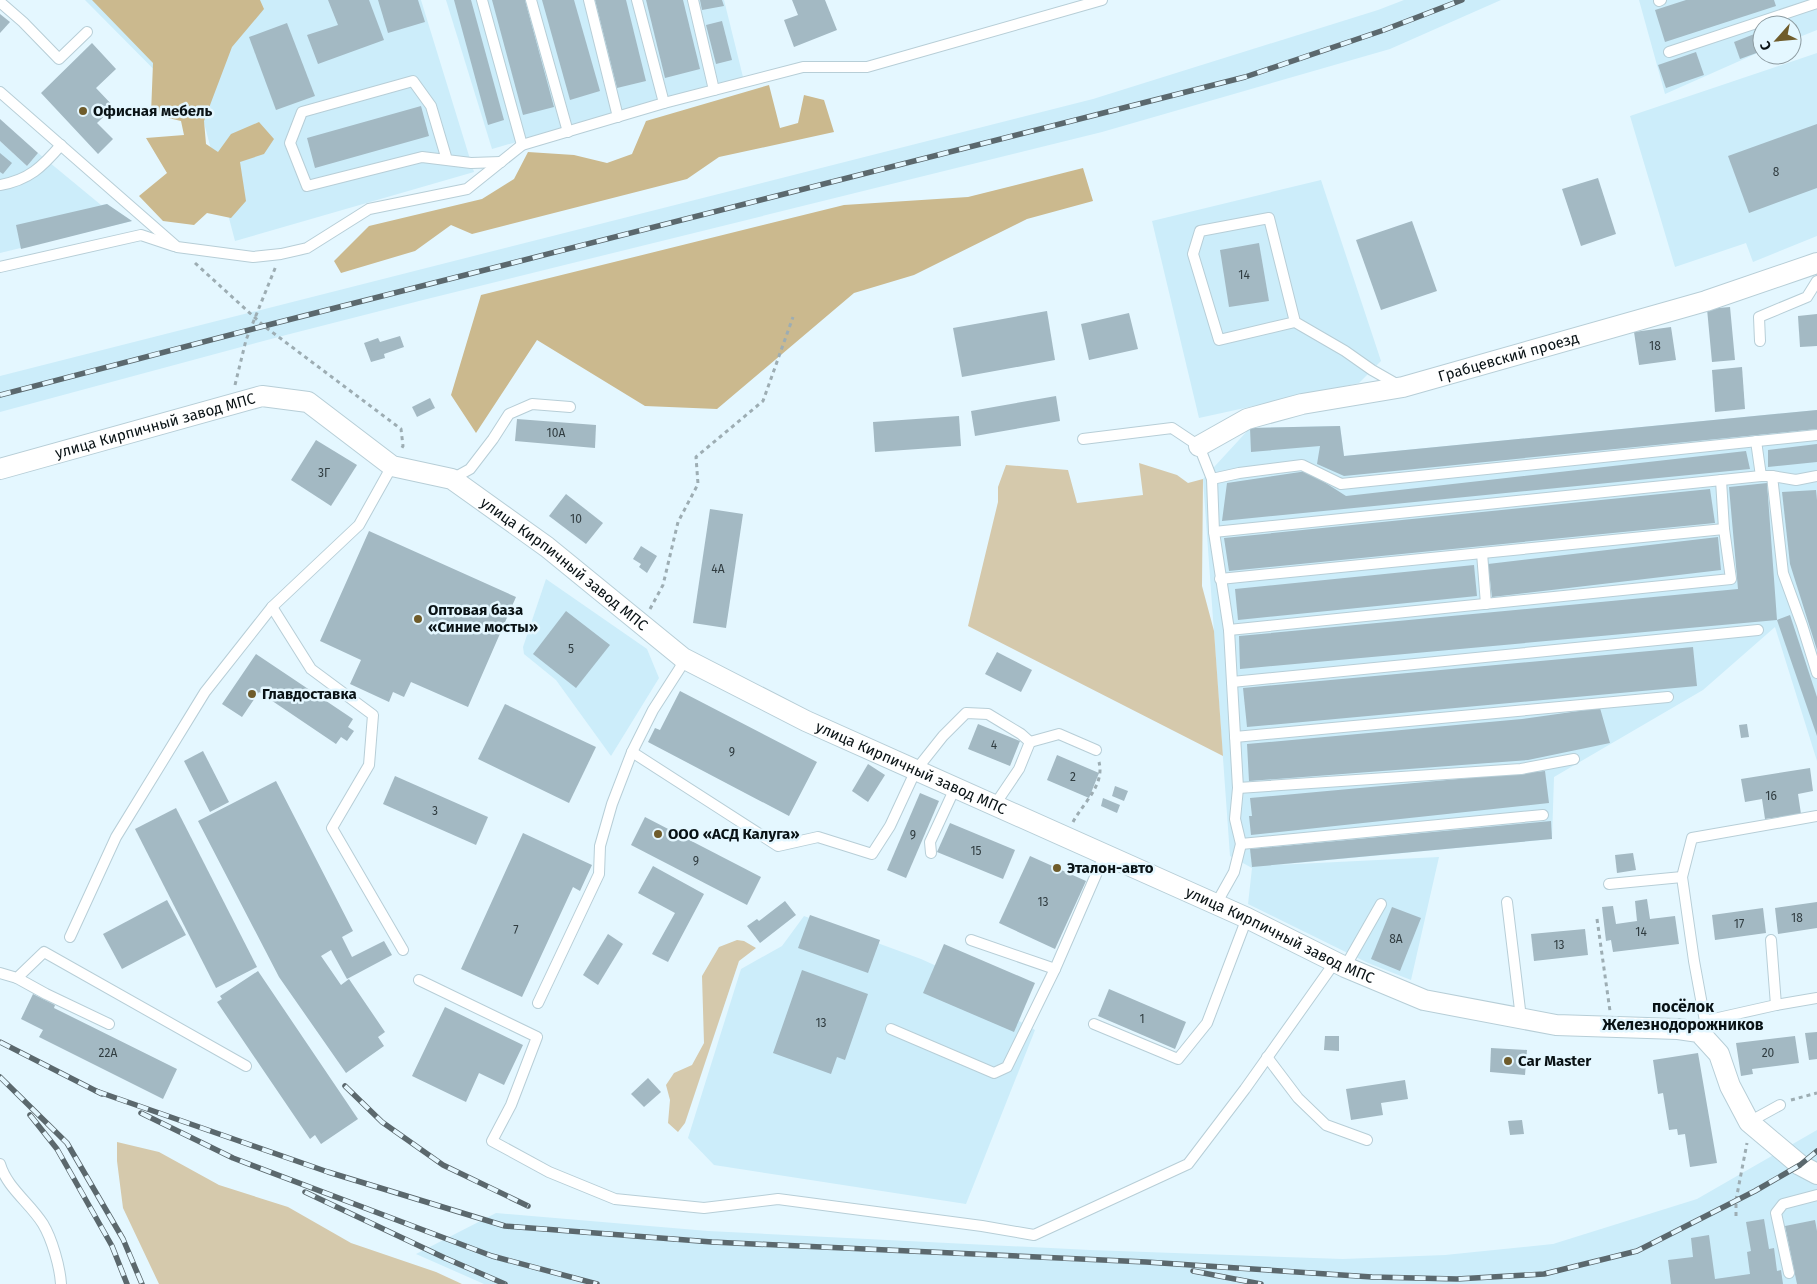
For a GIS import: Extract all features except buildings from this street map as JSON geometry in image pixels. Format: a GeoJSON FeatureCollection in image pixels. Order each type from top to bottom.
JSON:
{"type":"FeatureCollection","features":[{"type":"Feature","properties":{"kind":"street","name":"Грабцевский проезд"},"geometry":{"type":"LineString","coordinates":[[1199,446],[1247,418],[1302,404],[1403,387],[1706,301],[1817,263]]}},
{"type":"Feature","properties":{"kind":"street","name":"улица Кирпичный завод МПС"},"geometry":{"type":"LineString","coordinates":[[0,469],[262,396],[308,402],[392,466],[452,479],[547,547],[683,658],[806,721],[994,806],[1065,835],[1247,918],[1340,964],[1424,1000],[1556,1025],[1678,1029],[1702,1027]]}},
{"type":"Feature","properties":{"kind":"street"},"geometry":{"type":"LineString","coordinates":[[1702,1027],[1719,1054],[1730,1086],[1749,1122],[1800,1165],[1817,1174]]}},
{"type":"Feature","properties":{"kind":"lane"},"geometry":{"type":"LineString","coordinates":[[482,0],[522,145]]}},
{"type":"Feature","properties":{"kind":"lane"},"geometry":{"type":"LineString","coordinates":[[531,0],[568,132]]}},
{"type":"Feature","properties":{"kind":"lane"},"geometry":{"type":"LineString","coordinates":[[589,0],[618,116]]}},
{"type":"Feature","properties":{"kind":"lane"},"geometry":{"type":"LineString","coordinates":[[637,0],[664,103]]}},
{"type":"Feature","properties":{"kind":"lane"},"geometry":{"type":"LineString","coordinates":[[693,0],[714,90]]}},
{"type":"Feature","properties":{"kind":"lane"},"geometry":{"type":"LineString","coordinates":[[0,267],[141,235],[178,247],[254,257],[281,254],[307,248],[369,209],[468,190],[522,145],[664,103],[803,67],[867,67],[1102,0]]}},
{"type":"Feature","properties":{"kind":"lane"},"geometry":{"type":"LineString","coordinates":[[0,2],[23,22],[59,59],[88,32]]}},
{"type":"Feature","properties":{"kind":"lane"},"geometry":{"type":"LineString","coordinates":[[1669,52],[1797,5],[1817,3]]}},
{"type":"Feature","properties":{"kind":"lane"},"geometry":{"type":"LineString","coordinates":[[446,160],[432,106],[413,81],[302,112],[290,143],[307,186],[422,157],[446,160],[471,163],[500,162]]}},
{"type":"Feature","properties":{"kind":"lane"},"geometry":{"type":"LineString","coordinates":[[0,92],[178,247]]}},
{"type":"Feature","properties":{"kind":"lane"},"geometry":{"type":"LineString","coordinates":[[0,185],[22,180],[47,161],[61,145]]}},
{"type":"Feature","properties":{"kind":"lane"},"geometry":{"type":"LineString","coordinates":[[1295,322],[1269,218],[1200,231],[1194,254],[1220,340],[1295,322],[1403,387]]}},
{"type":"Feature","properties":{"kind":"lane"},"geometry":{"type":"LineString","coordinates":[[1760,341],[1759,318],[1807,297],[1817,281]]}},
{"type":"Feature","properties":{"kind":"lane"},"geometry":{"type":"LineString","coordinates":[[452,479],[470,469],[509,414],[532,404],[570,408]]}},
{"type":"Feature","properties":{"kind":"lane"},"geometry":{"type":"LineString","coordinates":[[1083,439],[1172,428],[1199,446],[1212,479],[1214,532],[1228,630],[1232,682],[1238,788],[1235,819],[1241,844],[1234,872],[1216,904]]}},
{"type":"Feature","properties":{"kind":"lane"},"geometry":{"type":"LineString","coordinates":[[1212,479],[1239,473],[1302,465],[1341,484],[1817,435]]}},
{"type":"Feature","properties":{"kind":"lane"},"geometry":{"type":"LineString","coordinates":[[1756,441],[1761,476]]}},
{"type":"Feature","properties":{"kind":"lane"},"geometry":{"type":"LineString","coordinates":[[70,937],[116,837],[205,692],[272,607],[359,525],[392,466]]}},
{"type":"Feature","properties":{"kind":"lane"},"geometry":{"type":"LineString","coordinates":[[1214,532],[1761,476],[1796,480],[1817,476]]}},
{"type":"Feature","properties":{"kind":"lane"},"geometry":{"type":"LineString","coordinates":[[1772,476],[1783,573],[1817,673]]}},
{"type":"Feature","properties":{"kind":"lane"},"geometry":{"type":"LineString","coordinates":[[1228,630],[1731,579],[1724,529],[1721,480]]}},
{"type":"Feature","properties":{"kind":"lane"},"geometry":{"type":"LineString","coordinates":[[1220,579],[1724,529]]}},
{"type":"Feature","properties":{"kind":"lane"},"geometry":{"type":"LineString","coordinates":[[1482,553],[1486,604]]}},
{"type":"Feature","properties":{"kind":"lane"},"geometry":{"type":"LineString","coordinates":[[272,607],[311,669],[372,715],[370,765],[332,828],[403,950]]}},
{"type":"Feature","properties":{"kind":"lane"},"geometry":{"type":"LineString","coordinates":[[1232,682],[1758,630]]}},
{"type":"Feature","properties":{"kind":"lane"},"geometry":{"type":"LineString","coordinates":[[538,1003],[599,874],[600,846],[612,804],[632,752],[652,710],[680,668],[683,658]]}},
{"type":"Feature","properties":{"kind":"lane"},"geometry":{"type":"LineString","coordinates":[[1235,737],[1668,697]]}},
{"type":"Feature","properties":{"kind":"lane"},"geometry":{"type":"LineString","coordinates":[[632,752],[778,846],[818,836],[872,854],[890,826],[916,770],[943,736],[966,713],[988,714],[1021,734],[1030,742]]}},
{"type":"Feature","properties":{"kind":"lane"},"geometry":{"type":"LineString","coordinates":[[1030,742],[1059,734],[1096,750]]}},
{"type":"Feature","properties":{"kind":"lane"},"geometry":{"type":"LineString","coordinates":[[994,806],[1019,769],[1030,742]]}},
{"type":"Feature","properties":{"kind":"lane"},"geometry":{"type":"LineString","coordinates":[[1238,788],[1521,769],[1574,760]]}},
{"type":"Feature","properties":{"kind":"lane"},"geometry":{"type":"LineString","coordinates":[[930,853],[930,842],[955,788]]}},
{"type":"Feature","properties":{"kind":"lane"},"geometry":{"type":"LineString","coordinates":[[1241,844],[1543,815]]}},
{"type":"Feature","properties":{"kind":"lane"},"geometry":{"type":"LineString","coordinates":[[1817,816],[1692,838],[1682,877],[1702,1027],[1776,1005],[1817,998]]}},
{"type":"Feature","properties":{"kind":"lane"},"geometry":{"type":"LineString","coordinates":[[890,1029],[994,1073],[1008,1067],[1055,970],[1105,854]]}},
{"type":"Feature","properties":{"kind":"lane"},"geometry":{"type":"LineString","coordinates":[[1610,884],[1682,877]]}},
{"type":"Feature","properties":{"kind":"lane"},"geometry":{"type":"LineString","coordinates":[[1507,902],[1521,1018]]}},
{"type":"Feature","properties":{"kind":"lane"},"geometry":{"type":"LineString","coordinates":[[419,980],[537,1037],[512,1105],[492,1141],[549,1172],[615,1199],[704,1208],[778,1199],[982,1226],[1034,1235],[1188,1164],[1267,1057],[1340,964],[1381,904]]}},
{"type":"Feature","properties":{"kind":"lane"},"geometry":{"type":"LineString","coordinates":[[1094,1024],[1178,1059],[1207,1023],[1247,918]]}},
{"type":"Feature","properties":{"kind":"lane"},"geometry":{"type":"LineString","coordinates":[[972,940],[1055,970]]}},
{"type":"Feature","properties":{"kind":"lane"},"geometry":{"type":"LineString","coordinates":[[1771,940],[1776,1005]]}},
{"type":"Feature","properties":{"kind":"lane"},"geometry":{"type":"LineString","coordinates":[[17,978],[44,952],[246,1066]]}},
{"type":"Feature","properties":{"kind":"lane"},"geometry":{"type":"LineString","coordinates":[[0,973],[17,978],[109,1024]]}},
{"type":"Feature","properties":{"kind":"lane"},"geometry":{"type":"LineString","coordinates":[[1267,1057],[1298,1098],[1326,1125],[1367,1140]]}},
{"type":"Feature","properties":{"kind":"lane"},"geometry":{"type":"LineString","coordinates":[[1749,1122],[1780,1105]]}},
{"type":"Feature","properties":{"kind":"lane"},"geometry":{"type":"LineString","coordinates":[[0,1164],[3,1176],[43,1224],[51,1243],[61,1284]]}},
{"type":"Feature","properties":{"kind":"lane"},"geometry":{"type":"LineString","coordinates":[[1789,1273],[1776,1213],[1783,1204],[1817,1195]]}},
{"type":"Feature","properties":{"kind":"path"},"geometry":{"type":"LineString","coordinates":[[178,247],[255,318],[401,429],[403,446],[392,466]]}},
{"type":"Feature","properties":{"kind":"path"},"geometry":{"type":"LineString","coordinates":[[230,404],[246,340],[281,254]]}},
{"type":"Feature","properties":{"kind":"path"},"geometry":{"type":"LineString","coordinates":[[641,625],[663,585],[678,522],[698,484],[696,457],[763,401],[794,317]]}},
{"type":"Feature","properties":{"kind":"path"},"geometry":{"type":"LineString","coordinates":[[1065,835],[1077,814],[1089,801],[1101,771],[1096,750]]}},
{"type":"Feature","properties":{"kind":"path"},"geometry":{"type":"LineString","coordinates":[[1597,918],[1612,1026]]}},
{"type":"Feature","properties":{"kind":"path"},"geometry":{"type":"LineString","coordinates":[[1780,1105],[1817,1093]]}},
{"type":"Feature","properties":{"kind":"path"},"geometry":{"type":"LineString","coordinates":[[1736,1216],[1736,1200],[1749,1134],[1749,1122]]}},
{"type":"Feature","properties":{"kind":"shaded area"},"geometry":{"type":"Polygon","coordinates":[[[85,0],[421,0],[474,172],[235,241],[203,119],[85,0]]]}},
{"type":"Feature","properties":{"kind":"shaded area"},"geometry":{"type":"Polygon","coordinates":[[[92,0],[260,0],[264,9],[232,47],[204,121],[206,144],[218,152],[231,134],[259,122],[274,139],[264,154],[240,162],[246,201],[231,218],[207,213],[194,225],[163,221],[139,196],[167,173],[146,138],[184,135],[181,121],[151,114],[153,63],[92,0]]]}},
{"type":"Feature","properties":{"kind":"shaded area"},"geometry":{"type":"Polygon","coordinates":[[[446,0],[724,0],[743,77],[492,149],[446,0]]]}},
{"type":"Feature","properties":{"kind":"shaded area"},"geometry":{"type":"Polygon","coordinates":[[[1404,0],[1501,0],[1390,49],[1102,132],[423,300],[0,412],[0,376],[1093,99],[1378,10],[1404,0]]]}},
{"type":"Feature","properties":{"kind":"shaded area"},"geometry":{"type":"Polygon","coordinates":[[[1639,0],[1817,0],[1817,30],[1802,36],[1802,15],[1752,15],[1752,55],[1665,94],[1639,0]]]}},
{"type":"Feature","properties":{"kind":"shaded area"},"geometry":{"type":"Polygon","coordinates":[[[1817,53],[1817,236],[1753,262],[1746,243],[1675,267],[1630,116],[1781,65],[1802,65],[1802,58],[1817,53]]]}},
{"type":"Feature","properties":{"kind":"shaded area"},"geometry":{"type":"Polygon","coordinates":[[[769,85],[780,128],[798,123],[804,95],[824,100],[834,132],[719,157],[687,179],[472,234],[451,225],[415,251],[341,273],[334,261],[369,226],[482,199],[514,179],[528,152],[574,155],[607,163],[632,154],[646,121],[769,85]]]}},
{"type":"Feature","properties":{"kind":"shaded area"},"geometry":{"type":"Polygon","coordinates":[[[0,141],[27,166],[38,153],[101,205],[107,204],[132,221],[0,253],[0,141]]]}},
{"type":"Feature","properties":{"kind":"shaded area"},"geometry":{"type":"Polygon","coordinates":[[[1083,168],[1093,201],[1027,219],[914,275],[854,293],[717,409],[645,406],[537,340],[476,433],[451,395],[481,295],[844,205],[968,197],[1083,168]]]}},
{"type":"Feature","properties":{"kind":"shaded area"},"geometry":{"type":"Polygon","coordinates":[[[1321,180],[1381,361],[1359,383],[1199,418],[1152,221],[1321,180]]]}},
{"type":"Feature","properties":{"kind":"shaded area"},"geometry":{"type":"Polygon","coordinates":[[[1817,410],[1817,761],[1775,627],[1703,690],[1554,777],[1552,839],[1276,865],[1439,857],[1411,980],[1368,963],[1248,904],[1252,868],[1230,856],[1203,479],[1250,428],[1340,426],[1344,456],[1817,410]]]}},
{"type":"Feature","properties":{"kind":"shaded area"},"geometry":{"type":"Polygon","coordinates":[[[1139,463],[1177,475],[1188,483],[1203,479],[1202,586],[1214,631],[1223,756],[968,626],[998,502],[998,487],[1006,465],[1068,470],[1077,503],[1143,495],[1139,463]]]}},
{"type":"Feature","properties":{"kind":"shaded area"},"geometry":{"type":"Polygon","coordinates":[[[546,579],[647,649],[659,678],[611,756],[556,680],[524,654],[523,647],[546,579]]]}},
{"type":"Feature","properties":{"kind":"shaded area"},"geometry":{"type":"Polygon","coordinates":[[[804,916],[921,959],[1025,1006],[1019,1021],[1035,1030],[966,1204],[714,1165],[688,1138],[741,969],[782,946],[804,916]]]}},
{"type":"Feature","properties":{"kind":"shaded area"},"geometry":{"type":"Polygon","coordinates":[[[737,940],[744,941],[756,948],[739,961],[685,1123],[678,1132],[668,1123],[670,1100],[666,1085],[674,1073],[692,1065],[704,1043],[702,976],[719,947],[737,940]]]}},
{"type":"Feature","properties":{"kind":"shaded area"},"geometry":{"type":"Polygon","coordinates":[[[1817,1130],[1817,1284],[484,1284],[416,1254],[496,1213],[708,1231],[1090,1250],[1343,1259],[1445,1255],[1553,1244],[1697,1199],[1817,1130]]]}},
{"type":"Feature","properties":{"kind":"shaded area"},"geometry":{"type":"Polygon","coordinates":[[[117,1142],[159,1152],[219,1185],[288,1207],[351,1243],[436,1272],[462,1284],[159,1284],[123,1208],[117,1161],[117,1142]]]}},
{"type":"Feature","properties":{"kind":"railway"},"geometry":{"type":"LineString","coordinates":[[0,395],[264,326],[1245,77],[1384,30],[1462,0]]}},
{"type":"Feature","properties":{"kind":"railway"},"geometry":{"type":"LineString","coordinates":[[0,1042],[102,1094]]}},
{"type":"Feature","properties":{"kind":"railway"},"geometry":{"type":"LineString","coordinates":[[0,1077],[67,1143],[123,1239],[142,1284]]}},
{"type":"Feature","properties":{"kind":"railway"},"geometry":{"type":"LineString","coordinates":[[345,1086],[382,1122],[443,1165],[528,1206]]}},
{"type":"Feature","properties":{"kind":"railway"},"geometry":{"type":"LineString","coordinates":[[96,1091],[328,1172],[505,1226],[712,1242],[1146,1262],[1372,1277],[1457,1279],[1544,1274],[1637,1251],[1755,1191],[1800,1165],[1817,1151]]}},
{"type":"Feature","properties":{"kind":"railway"},"geometry":{"type":"LineString","coordinates":[[141,1113],[233,1158],[492,1256],[597,1284]]}},
{"type":"Feature","properties":{"kind":"railway"},"geometry":{"type":"LineString","coordinates":[[30,1115],[57,1149],[112,1246],[127,1284]]}},
{"type":"Feature","properties":{"kind":"railway"},"geometry":{"type":"LineString","coordinates":[[305,1192],[505,1284]]}},
{"type":"Feature","properties":{"kind":"railway"},"geometry":{"type":"LineString","coordinates":[[1193,1271],[1261,1284]]}},
{"type":"Feature","properties":{"kind":"place","name":"Офисная мебель"},"geometry":{"type":"Point","coordinates":[83,111]}},
{"type":"Feature","properties":{"kind":"place","name":"Оптовая база «Синие мосты»"},"geometry":{"type":"Point","coordinates":[418,619]}},
{"type":"Feature","properties":{"kind":"place","name":"Главдоставка"},"geometry":{"type":"Point","coordinates":[252,694]}},
{"type":"Feature","properties":{"kind":"place","name":"ООО «АСД Калуга»"},"geometry":{"type":"Point","coordinates":[658,834]}},
{"type":"Feature","properties":{"kind":"place","name":"Эталон-авто"},"geometry":{"type":"Point","coordinates":[1057,868]}},
{"type":"Feature","properties":{"kind":"place","name":"Car Master"},"geometry":{"type":"Point","coordinates":[1508,1061]}},
{"type":"Feature","properties":{"kind":"district","name":"посёлок Железнодорожников"},"geometry":{"type":"Point","coordinates":[1683,1015]}}]}
